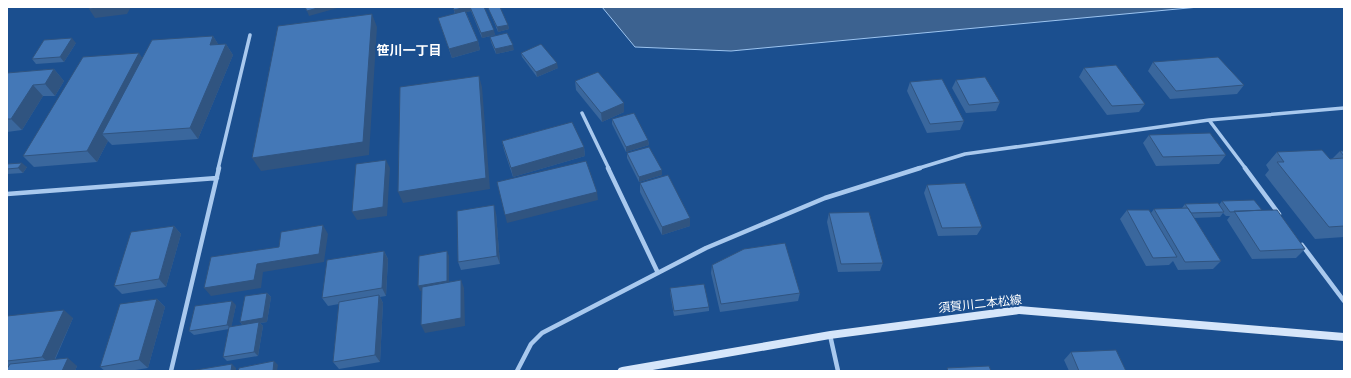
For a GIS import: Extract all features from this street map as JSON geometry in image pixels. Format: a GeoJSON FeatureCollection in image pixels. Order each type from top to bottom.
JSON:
{"type":"FeatureCollection","features":[{"type":"Feature","properties":{"kind":"main road","name":"須賀川二本松線"},"geometry":{"type":"LineString","coordinates":[[622,371],[830,335],[1019,310],[1344,337]]}},
{"type":"Feature","properties":{"kind":"street"},"geometry":{"type":"LineString","coordinates":[[171,371],[250,35]]}},
{"type":"Feature","properties":{"kind":"street"},"geometry":{"type":"LineString","coordinates":[[517,371],[531,344],[542,332],[706,248],[825,198],[965,154],[1209,120],[1344,108]]}},
{"type":"Feature","properties":{"kind":"street"},"geometry":{"type":"LineString","coordinates":[[582,113],[658,273]]}},
{"type":"Feature","properties":{"kind":"street"},"geometry":{"type":"LineString","coordinates":[[1209,120],[1283,220]]}},
{"type":"Feature","properties":{"kind":"street"},"geometry":{"type":"LineString","coordinates":[[7,194],[216,178]]}},
{"type":"Feature","properties":{"kind":"street"},"geometry":{"type":"LineString","coordinates":[[1297,239],[1344,301]]}},
{"type":"Feature","properties":{"kind":"street"},"geometry":{"type":"LineString","coordinates":[[830,335],[838,371]]}},
{"type":"Feature","properties":{"kind":"water"},"geometry":{"type":"Polygon","coordinates":[[[602,7],[1199,7],[731,51],[635,47],[602,7]]]}},
{"type":"Feature","properties":{"kind":"building"},"geometry":{"type":"Polygon","coordinates":[[[90,7],[107,7],[89,9],[90,7]]]}},
{"type":"Feature","properties":{"kind":"building"},"geometry":{"type":"Polygon","coordinates":[[[305,7],[321,7],[307,11],[305,7]]]}},
{"type":"Feature","properties":{"kind":"building"},"geometry":{"type":"Polygon","coordinates":[[[453,7],[466,7],[454,10],[453,7]]]}},
{"type":"Feature","properties":{"kind":"building"},"geometry":{"type":"Polygon","coordinates":[[[470,7],[484,7],[494,30],[481,33],[470,7]]]}},
{"type":"Feature","properties":{"kind":"building"},"geometry":{"type":"Polygon","coordinates":[[[500,7],[508,25],[497,27],[488,8],[500,7]]]}},
{"type":"Feature","properties":{"kind":"building"},"geometry":{"type":"Polygon","coordinates":[[[465,11],[478,41],[449,49],[438,18],[465,11]]]}},
{"type":"Feature","properties":{"kind":"building"},"geometry":{"type":"Polygon","coordinates":[[[372,14],[363,142],[252,158],[278,26],[372,14]]]}},
{"type":"Feature","properties":{"kind":"building"},"geometry":{"type":"Polygon","coordinates":[[[507,33],[513,45],[495,49],[490,37],[507,33]]]}},
{"type":"Feature","properties":{"kind":"building"},"geometry":{"type":"Polygon","coordinates":[[[213,36],[210,45],[226,44],[190,128],[102,134],[152,40],[213,36]]]}},
{"type":"Feature","properties":{"kind":"building"},"geometry":{"type":"Polygon","coordinates":[[[72,38],[60,57],[32,59],[44,40],[72,38]]]}},
{"type":"Feature","properties":{"kind":"building"},"geometry":{"type":"Polygon","coordinates":[[[541,44],[557,63],[536,72],[521,53],[541,44]]]}},
{"type":"Feature","properties":{"kind":"building"},"geometry":{"type":"Polygon","coordinates":[[[139,53],[87,151],[23,156],[83,57],[139,53]]]}},
{"type":"Feature","properties":{"kind":"building"},"geometry":{"type":"Polygon","coordinates":[[[1218,57],[1244,85],[1176,91],[1153,62],[1218,57]]]}},
{"type":"Feature","properties":{"kind":"building"},"geometry":{"type":"Polygon","coordinates":[[[1116,65],[1145,104],[1112,106],[1084,68],[1116,65]]]}},
{"type":"Feature","properties":{"kind":"building"},"geometry":{"type":"Polygon","coordinates":[[[54,69],[45,84],[33,85],[11,119],[7,119],[7,73],[54,69]]]}},
{"type":"Feature","properties":{"kind":"building"},"geometry":{"type":"Polygon","coordinates":[[[598,72],[624,103],[601,113],[575,81],[598,72]]]}},
{"type":"Feature","properties":{"kind":"building"},"geometry":{"type":"Polygon","coordinates":[[[479,76],[486,178],[398,192],[400,87],[479,76]]]}},
{"type":"Feature","properties":{"kind":"building"},"geometry":{"type":"Polygon","coordinates":[[[985,77],[1000,102],[969,105],[956,80],[985,77]]]}},
{"type":"Feature","properties":{"kind":"building"},"geometry":{"type":"Polygon","coordinates":[[[942,79],[964,121],[930,124],[910,82],[942,79]]]}},
{"type":"Feature","properties":{"kind":"building"},"geometry":{"type":"Polygon","coordinates":[[[634,113],[648,140],[626,147],[612,119],[634,113]]]}},
{"type":"Feature","properties":{"kind":"building"},"geometry":{"type":"Polygon","coordinates":[[[572,122],[584,147],[511,168],[502,141],[572,122]]]}},
{"type":"Feature","properties":{"kind":"building"},"geometry":{"type":"Polygon","coordinates":[[[1210,133],[1226,155],[1163,157],[1149,135],[1210,133]]]}},
{"type":"Feature","properties":{"kind":"building"},"geometry":{"type":"Polygon","coordinates":[[[649,147],[662,170],[639,177],[627,153],[649,147]]]}},
{"type":"Feature","properties":{"kind":"building"},"geometry":{"type":"Polygon","coordinates":[[[1322,150],[1330,159],[1344,158],[1344,226],[1329,227],[1277,162],[1284,162],[1277,152],[1322,150]]]}},
{"type":"Feature","properties":{"kind":"building"},"geometry":{"type":"Polygon","coordinates":[[[386,160],[383,207],[352,212],[356,164],[386,160]]]}},
{"type":"Feature","properties":{"kind":"building"},"geometry":{"type":"Polygon","coordinates":[[[586,161],[597,192],[505,215],[497,182],[586,161]]]}},
{"type":"Feature","properties":{"kind":"building"},"geometry":{"type":"Polygon","coordinates":[[[22,163],[18,168],[7,169],[7,164],[22,163]]]}},
{"type":"Feature","properties":{"kind":"building"},"geometry":{"type":"Polygon","coordinates":[[[668,175],[690,218],[662,227],[640,183],[668,175]]]}},
{"type":"Feature","properties":{"kind":"building"},"geometry":{"type":"Polygon","coordinates":[[[965,183],[982,227],[942,228],[927,185],[965,183]]]}},
{"type":"Feature","properties":{"kind":"building"},"geometry":{"type":"Polygon","coordinates":[[[1254,200],[1262,210],[1230,212],[1222,201],[1254,200]]]}},
{"type":"Feature","properties":{"kind":"building"},"geometry":{"type":"Polygon","coordinates":[[[1218,203],[1224,212],[1191,213],[1185,204],[1218,203]]]}},
{"type":"Feature","properties":{"kind":"building"},"geometry":{"type":"Polygon","coordinates":[[[494,205],[497,256],[458,262],[457,211],[494,205]]]}},
{"type":"Feature","properties":{"kind":"building"},"geometry":{"type":"Polygon","coordinates":[[[1188,208],[1221,261],[1185,262],[1154,209],[1188,208]]]}},
{"type":"Feature","properties":{"kind":"building"},"geometry":{"type":"Polygon","coordinates":[[[1127,210],[1149,210],[1177,257],[1153,258],[1127,210]]]}},
{"type":"Feature","properties":{"kind":"building"},"geometry":{"type":"Polygon","coordinates":[[[1277,210],[1305,249],[1260,251],[1234,211],[1277,210]]]}},
{"type":"Feature","properties":{"kind":"building"},"geometry":{"type":"Polygon","coordinates":[[[869,212],[883,263],[841,264],[829,213],[869,212]]]}},
{"type":"Feature","properties":{"kind":"building"},"geometry":{"type":"Polygon","coordinates":[[[323,225],[319,254],[257,264],[254,280],[204,288],[211,257],[279,247],[281,232],[323,225]]]}},
{"type":"Feature","properties":{"kind":"building"},"geometry":{"type":"Polygon","coordinates":[[[174,226],[159,279],[114,286],[131,232],[174,226]]]}},
{"type":"Feature","properties":{"kind":"building"},"geometry":{"type":"Polygon","coordinates":[[[785,243],[800,293],[721,304],[712,265],[744,249],[785,243]]]}},
{"type":"Feature","properties":{"kind":"building"},"geometry":{"type":"Polygon","coordinates":[[[384,251],[382,288],[322,298],[327,260],[384,251]]]}},
{"type":"Feature","properties":{"kind":"building"},"geometry":{"type":"Polygon","coordinates":[[[447,251],[447,281],[418,286],[419,256],[447,251]]]}},
{"type":"Feature","properties":{"kind":"building"},"geometry":{"type":"Polygon","coordinates":[[[461,280],[461,318],[421,325],[422,287],[461,280]]]}},
{"type":"Feature","properties":{"kind":"building"},"geometry":{"type":"Polygon","coordinates":[[[704,284],[709,307],[674,311],[670,288],[704,284]]]}},
{"type":"Feature","properties":{"kind":"building"},"geometry":{"type":"Polygon","coordinates":[[[267,293],[263,318],[240,322],[245,296],[267,293]]]}},
{"type":"Feature","properties":{"kind":"building"},"geometry":{"type":"Polygon","coordinates":[[[379,295],[375,355],[333,362],[339,302],[379,295]]]}},
{"type":"Feature","properties":{"kind":"building"},"geometry":{"type":"Polygon","coordinates":[[[157,299],[139,360],[100,367],[120,304],[157,299]]]}},
{"type":"Feature","properties":{"kind":"building"},"geometry":{"type":"Polygon","coordinates":[[[232,301],[227,325],[189,331],[195,306],[232,301]]]}},
{"type":"Feature","properties":{"kind":"building"},"geometry":{"type":"Polygon","coordinates":[[[64,310],[42,357],[7,361],[7,316],[64,310]]]}},
{"type":"Feature","properties":{"kind":"building"},"geometry":{"type":"Polygon","coordinates":[[[259,322],[254,352],[223,357],[229,327],[259,322]]]}},
{"type":"Feature","properties":{"kind":"building"},"geometry":{"type":"Polygon","coordinates":[[[1116,350],[1126,371],[1079,371],[1071,352],[1116,350]]]}},
{"type":"Feature","properties":{"kind":"building"},"geometry":{"type":"Polygon","coordinates":[[[68,358],[62,371],[7,371],[10,364],[68,358]]]}},
{"type":"Feature","properties":{"kind":"building"},"geometry":{"type":"Polygon","coordinates":[[[274,361],[273,371],[238,371],[239,368],[274,361]]]}},
{"type":"Feature","properties":{"kind":"building"},"geometry":{"type":"Polygon","coordinates":[[[232,364],[231,371],[190,371],[232,364]]]}},
{"type":"Feature","properties":{"kind":"building"},"geometry":{"type":"Polygon","coordinates":[[[989,366],[991,371],[948,371],[947,368],[989,366]]]}},
{"type":"Feature","properties":{"kind":"district","name":"笹川一丁目"},"geometry":{"type":"Point","coordinates":[409,50]}}]}
